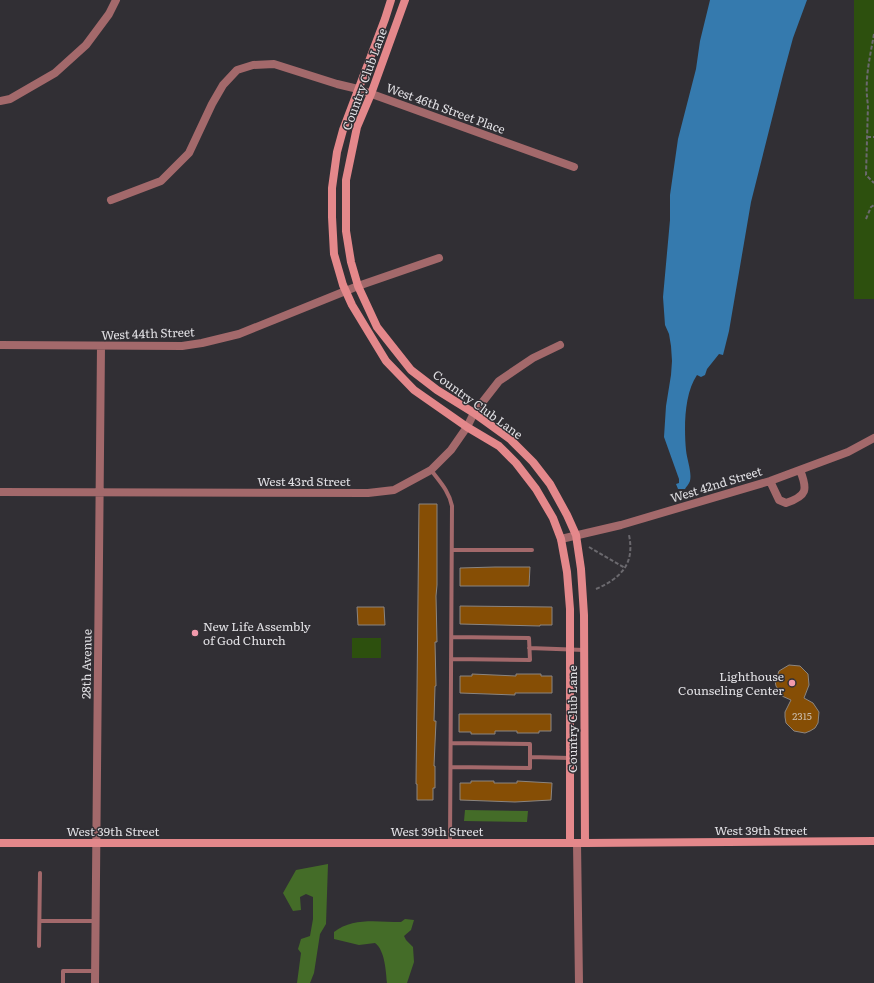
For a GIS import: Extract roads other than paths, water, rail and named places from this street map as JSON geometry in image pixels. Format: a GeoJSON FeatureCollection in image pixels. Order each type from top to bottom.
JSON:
{"type":"FeatureCollection","features":[{"type":"Feature","properties":{"kind":"street"},"geometry":{"type":"LineString","coordinates":[[0,101],[10,99],[55,73],[86,45],[109,14],[116,0]]}},
{"type":"Feature","properties":{"kind":"street","name":"Country Club Lane"},"geometry":{"type":"LineString","coordinates":[[391,0],[342,130],[337,152],[332,188],[334,254],[352,305],[386,361],[414,390],[467,427],[499,446],[516,463],[536,489],[553,518],[561,539],[567,572],[570,609],[570,758],[577,843]]}},
{"type":"Feature","properties":{"kind":"street","name":"Country Club Lane"},"geometry":{"type":"LineString","coordinates":[[405,0],[371,94],[357,127],[346,180],[346,231],[351,262],[358,286],[377,327],[411,370],[437,390],[474,413],[510,439],[533,462],[550,484],[576,535],[582,569],[584,615],[577,843],[579,983]]}},
{"type":"Feature","properties":{"kind":"street","name":"West 46th Street Place"},"geometry":{"type":"LineString","coordinates":[[111,200],[161,181],[190,153],[212,104],[223,84],[238,70],[253,65],[274,64],[371,94],[574,167]]}},
{"type":"Feature","properties":{"kind":"street","name":"West 44th Street"},"geometry":{"type":"LineString","coordinates":[[0,345],[182,346],[202,343],[239,334],[358,286],[439,258]]}},
{"type":"Feature","properties":{"kind":"street","name":"West 43rd Street"},"geometry":{"type":"LineString","coordinates":[[0,492],[368,493],[394,490],[431,470],[451,450],[467,427],[474,413],[499,381],[533,358],[560,345]]}},
{"type":"Feature","properties":{"kind":"street","name":"28th Avenue"},"geometry":{"type":"LineString","coordinates":[[95,983],[101,346]]}},
{"type":"Feature","properties":{"kind":"street","name":"West 42nd Street"},"geometry":{"type":"LineString","coordinates":[[561,539],[621,525],[770,481],[848,452],[873,440]]}},
{"type":"Feature","properties":{"kind":"street"},"geometry":{"type":"LineString","coordinates":[[770,481],[779,500],[786,503],[798,499],[805,490],[804,480],[800,470]]}},
{"type":"Feature","properties":{"kind":"street","name":"West 39th Street"},"geometry":{"type":"LineString","coordinates":[[0,842],[577,843],[874,841]]}},
{"type":"Feature","properties":{"kind":"lane"},"geometry":{"type":"LineString","coordinates":[[431,470],[445,488],[450,497],[452,506],[450,843]]}},
{"type":"Feature","properties":{"kind":"lane"},"geometry":{"type":"LineString","coordinates":[[452,550],[532,550]]}},
{"type":"Feature","properties":{"kind":"lane"},"geometry":{"type":"LineString","coordinates":[[451,659],[530,660],[529,638],[452,637]]}},
{"type":"Feature","properties":{"kind":"lane"},"geometry":{"type":"LineString","coordinates":[[529,648],[584,650]]}},
{"type":"Feature","properties":{"kind":"lane"},"geometry":{"type":"LineString","coordinates":[[451,742],[530,744],[530,768],[451,767]]}},
{"type":"Feature","properties":{"kind":"lane"},"geometry":{"type":"LineString","coordinates":[[530,757],[570,758]]}},
{"type":"Feature","properties":{"kind":"lane"},"geometry":{"type":"LineString","coordinates":[[39,946],[40,873]]}},
{"type":"Feature","properties":{"kind":"lane"},"geometry":{"type":"LineString","coordinates":[[40,921],[95,921]]}},
{"type":"Feature","properties":{"kind":"lane"},"geometry":{"type":"LineString","coordinates":[[63,983],[63,971],[95,971]]}},
{"type":"Feature","properties":{"kind":"water"},"geometry":{"type":"Polygon","coordinates":[[[710,0],[807,0],[793,38],[751,202],[729,331],[723,355],[719,354],[707,369],[705,375],[701,377],[697,375],[687,401],[685,432],[690,482],[685,489],[678,489],[676,484],[679,483],[679,479],[664,437],[666,406],[672,361],[669,334],[665,325],[663,297],[670,220],[670,195],[678,139],[696,69],[700,41],[710,0]]]}},
{"type":"Feature","properties":{"kind":"place","name":"New Life Assembly of God Church"},"geometry":{"type":"Point","coordinates":[195,633]}},
{"type":"Feature","properties":{"kind":"place","name":"Lighthouse Counseling Center"},"geometry":{"type":"Point","coordinates":[792,683]}}]}
